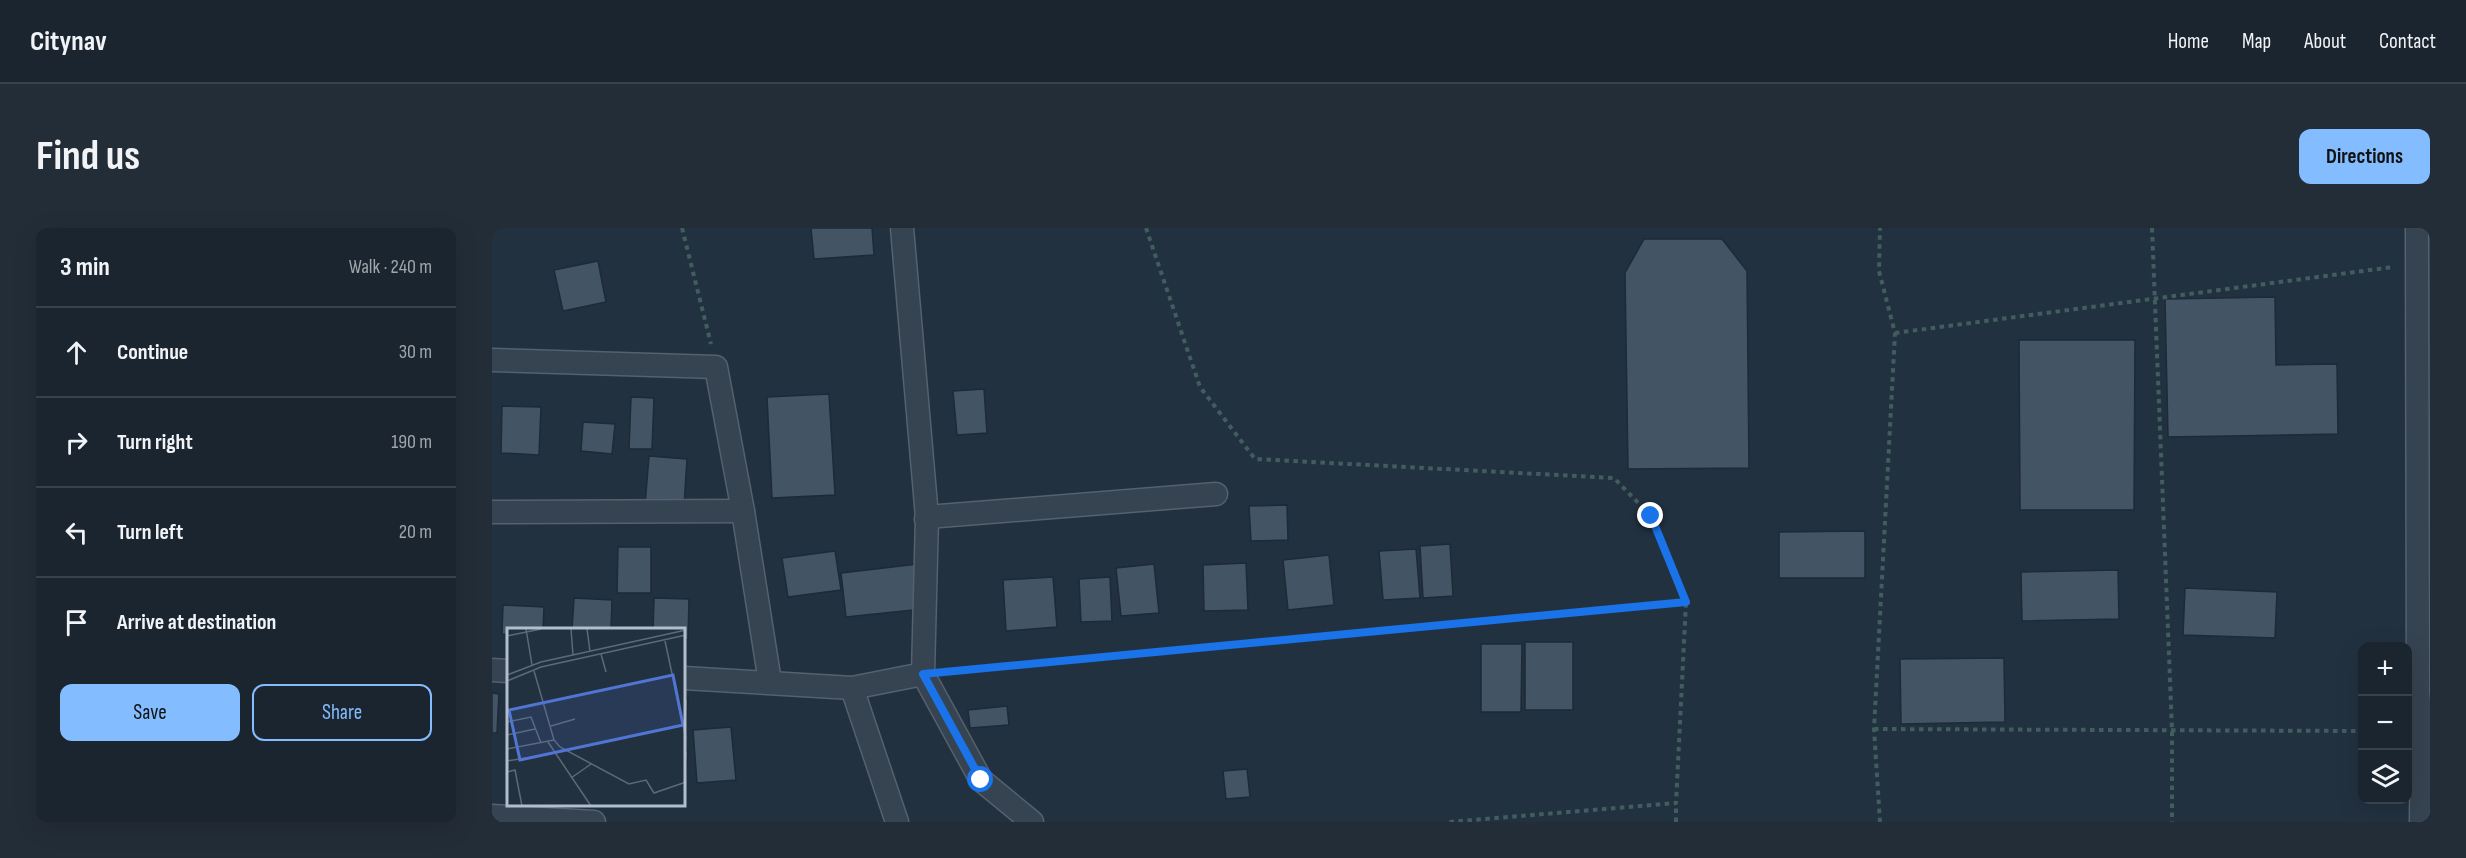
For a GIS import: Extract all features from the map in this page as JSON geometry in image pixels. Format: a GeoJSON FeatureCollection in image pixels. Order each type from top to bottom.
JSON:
{"type":"FeatureCollection","features":[{"type":"Feature","properties":{"kind":"street"},"geometry":{"type":"LineString","coordinates":[[902,228],[926,518],[923,674],[981,780],[1032,822]]}},
{"type":"Feature","properties":{"kind":"street"},"geometry":{"type":"LineString","coordinates":[[2417,228],[2418,680],[2422,731],[2421,822]]}},
{"type":"Feature","properties":{"kind":"street"},"geometry":{"type":"LineString","coordinates":[[492,360],[716,366],[743,511],[770,682]]}},
{"type":"Feature","properties":{"kind":"street"},"geometry":{"type":"LineString","coordinates":[[926,518],[1216,494]]}},
{"type":"Feature","properties":{"kind":"street"},"geometry":{"type":"LineString","coordinates":[[492,512],[743,511]]}},
{"type":"Feature","properties":{"kind":"street"},"geometry":{"type":"LineString","coordinates":[[492,670],[507,671]]}},
{"type":"Feature","properties":{"kind":"street"},"geometry":{"type":"LineString","coordinates":[[686,678],[852,688],[923,674]]}},
{"type":"Feature","properties":{"kind":"street"},"geometry":{"type":"LineString","coordinates":[[852,688],[897,822]]}},
{"type":"Feature","properties":{"kind":"street"},"geometry":{"type":"LineString","coordinates":[[492,816],[594,822]]}},
{"type":"Feature","properties":{"kind":"path"},"geometry":{"type":"LineString","coordinates":[[682,228],[716,366]]}},
{"type":"Feature","properties":{"kind":"path"},"geometry":{"type":"LineString","coordinates":[[1146,228],[1200,387],[1256,459],[1614,478],[1651,516],[1686,602],[1676,822]]}},
{"type":"Feature","properties":{"kind":"path"},"geometry":{"type":"LineString","coordinates":[[1880,228],[1879,271],[1895,333],[1874,729],[1880,822]]}},
{"type":"Feature","properties":{"kind":"path"},"geometry":{"type":"LineString","coordinates":[[2152,228],[2172,730],[2172,822]]}},
{"type":"Feature","properties":{"kind":"path"},"geometry":{"type":"LineString","coordinates":[[1895,333],[2416,264]]}},
{"type":"Feature","properties":{"kind":"path"},"geometry":{"type":"LineString","coordinates":[[923,674],[1686,602]]}},
{"type":"Feature","properties":{"kind":"path"},"geometry":{"type":"LineString","coordinates":[[1874,729],[2358,731]]}},
{"type":"Feature","properties":{"kind":"path"},"geometry":{"type":"LineString","coordinates":[[1449,822],[1676,803]]}},
{"type":"Feature","properties":{"kind":"building"},"geometry":{"type":"Polygon","coordinates":[[[811,228],[872,228],[874,255],[814,259],[811,228]]]}},
{"type":"Feature","properties":{"kind":"building"},"geometry":{"type":"Polygon","coordinates":[[[1644,239],[1722,239],[1747,271],[1749,468],[1628,469],[1625,273],[1644,239]]]}},
{"type":"Feature","properties":{"kind":"building"},"geometry":{"type":"Polygon","coordinates":[[[598,261],[606,302],[563,311],[554,270],[598,261]]]}},
{"type":"Feature","properties":{"kind":"building"},"geometry":{"type":"Polygon","coordinates":[[[2275,297],[2276,365],[2337,364],[2338,434],[2168,437],[2165,299],[2275,297]]]}},
{"type":"Feature","properties":{"kind":"building"},"geometry":{"type":"Polygon","coordinates":[[[2019,340],[2135,340],[2134,510],[2020,510],[2019,340]]]}},
{"type":"Feature","properties":{"kind":"building"},"geometry":{"type":"Polygon","coordinates":[[[984,389],[987,433],[957,435],[953,391],[984,389]]]}},
{"type":"Feature","properties":{"kind":"building"},"geometry":{"type":"Polygon","coordinates":[[[829,394],[835,495],[772,498],[767,397],[829,394]]]}},
{"type":"Feature","properties":{"kind":"building"},"geometry":{"type":"Polygon","coordinates":[[[631,397],[654,398],[652,449],[629,449],[631,397]]]}},
{"type":"Feature","properties":{"kind":"building"},"geometry":{"type":"Polygon","coordinates":[[[502,406],[541,407],[539,455],[501,453],[502,406]]]}},
{"type":"Feature","properties":{"kind":"building"},"geometry":{"type":"Polygon","coordinates":[[[583,422],[615,424],[612,454],[581,451],[583,422]]]}},
{"type":"Feature","properties":{"kind":"building"},"geometry":{"type":"Polygon","coordinates":[[[649,456],[687,459],[684,507],[645,505],[649,456]]]}},
{"type":"Feature","properties":{"kind":"building"},"geometry":{"type":"Polygon","coordinates":[[[1287,505],[1288,540],[1251,541],[1249,506],[1287,505]]]}},
{"type":"Feature","properties":{"kind":"building"},"geometry":{"type":"Polygon","coordinates":[[[1865,531],[1865,578],[1779,578],[1779,532],[1865,531]]]}},
{"type":"Feature","properties":{"kind":"building"},"geometry":{"type":"Polygon","coordinates":[[[1450,544],[1453,596],[1423,598],[1420,546],[1450,544]]]}},
{"type":"Feature","properties":{"kind":"building"},"geometry":{"type":"Polygon","coordinates":[[[618,547],[651,547],[651,593],[617,593],[618,547]]]}},
{"type":"Feature","properties":{"kind":"building"},"geometry":{"type":"Polygon","coordinates":[[[1416,549],[1420,598],[1383,600],[1379,551],[1416,549]]]}},
{"type":"Feature","properties":{"kind":"building"},"geometry":{"type":"Polygon","coordinates":[[[835,551],[841,590],[788,597],[782,558],[835,551]]]}},
{"type":"Feature","properties":{"kind":"building"},"geometry":{"type":"Polygon","coordinates":[[[1329,555],[1334,605],[1288,610],[1283,560],[1329,555]]]}},
{"type":"Feature","properties":{"kind":"building"},"geometry":{"type":"Polygon","coordinates":[[[1246,563],[1248,610],[1204,611],[1203,565],[1246,563]]]}},
{"type":"Feature","properties":{"kind":"building"},"geometry":{"type":"Polygon","coordinates":[[[918,564],[923,609],[846,617],[841,573],[918,564]]]}},
{"type":"Feature","properties":{"kind":"building"},"geometry":{"type":"Polygon","coordinates":[[[1154,564],[1159,613],[1121,616],[1116,568],[1154,564]]]}},
{"type":"Feature","properties":{"kind":"building"},"geometry":{"type":"Polygon","coordinates":[[[2118,570],[2119,619],[2022,621],[2021,572],[2118,570]]]}},
{"type":"Feature","properties":{"kind":"building"},"geometry":{"type":"Polygon","coordinates":[[[1053,577],[1057,627],[1006,631],[1003,580],[1053,577]]]}},
{"type":"Feature","properties":{"kind":"building"},"geometry":{"type":"Polygon","coordinates":[[[1110,577],[1112,621],[1081,622],[1079,579],[1110,577]]]}},
{"type":"Feature","properties":{"kind":"building"},"geometry":{"type":"Polygon","coordinates":[[[2185,588],[2277,592],[2275,638],[2183,635],[2185,588]]]}},
{"type":"Feature","properties":{"kind":"building"},"geometry":{"type":"Polygon","coordinates":[[[574,598],[612,600],[611,628],[572,628],[574,598]]]}},
{"type":"Feature","properties":{"kind":"building"},"geometry":{"type":"Polygon","coordinates":[[[654,598],[689,599],[688,640],[686,640],[686,628],[653,628],[654,598]]]}},
{"type":"Feature","properties":{"kind":"building"},"geometry":{"type":"Polygon","coordinates":[[[503,605],[544,607],[543,628],[507,628],[507,635],[502,634],[503,605]]]}},
{"type":"Feature","properties":{"kind":"building"},"geometry":{"type":"Polygon","coordinates":[[[1525,642],[1573,642],[1573,710],[1525,710],[1525,642]]]}},
{"type":"Feature","properties":{"kind":"building"},"geometry":{"type":"Polygon","coordinates":[[[1481,644],[1522,644],[1521,712],[1481,712],[1481,644]]]}},
{"type":"Feature","properties":{"kind":"building"},"geometry":{"type":"Polygon","coordinates":[[[2004,658],[2005,722],[1901,724],[1900,659],[2004,658]]]}},
{"type":"Feature","properties":{"kind":"building"},"geometry":{"type":"Polygon","coordinates":[[[492,693],[499,694],[497,733],[492,733],[492,693]]]}},
{"type":"Feature","properties":{"kind":"building"},"geometry":{"type":"Polygon","coordinates":[[[686,699],[688,699],[686,728],[686,699]]]}},
{"type":"Feature","properties":{"kind":"building"},"geometry":{"type":"Polygon","coordinates":[[[1007,706],[1009,725],[970,728],[968,710],[1007,706]]]}},
{"type":"Feature","properties":{"kind":"building"},"geometry":{"type":"Polygon","coordinates":[[[731,727],[736,780],[697,783],[693,730],[731,727]]]}},
{"type":"Feature","properties":{"kind":"building"},"geometry":{"type":"Polygon","coordinates":[[[1247,769],[1250,797],[1226,799],[1223,771],[1247,769]]]}},
{"type":"Feature","properties":{"kind":"route"},"geometry":{"type":"LineString","coordinates":[[981,780],[923,674],[1686,602],[1651,516]]}}]}
